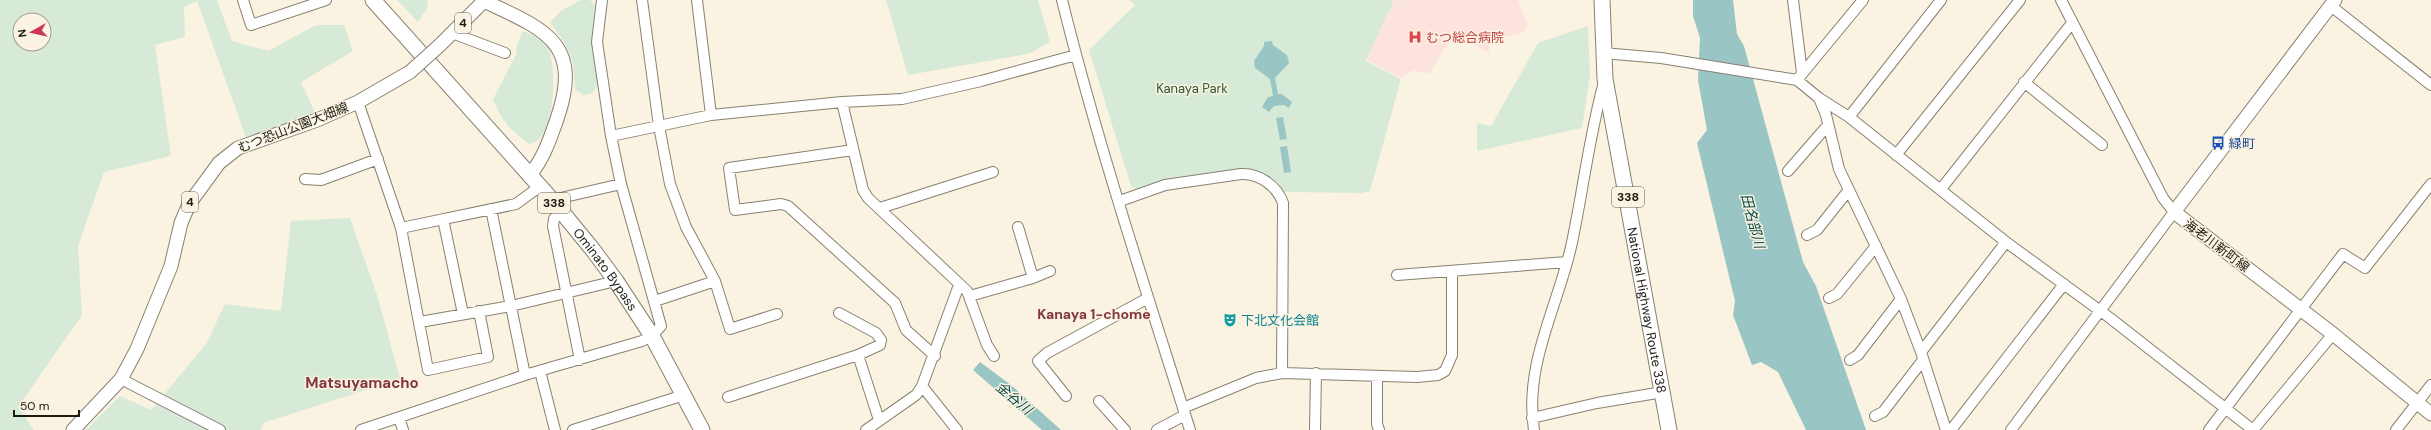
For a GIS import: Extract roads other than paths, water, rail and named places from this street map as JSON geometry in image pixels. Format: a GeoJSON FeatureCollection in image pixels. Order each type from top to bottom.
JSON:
{"type":"FeatureCollection","features":[{"type":"Feature","properties":{"kind":"highway","name":"Ominato Bypass"},"geometry":{"type":"LineString","coordinates":[[372,0],[556,205],[616,281],[652,336],[702,430]]}},
{"type":"Feature","properties":{"kind":"highway","name":"National Highway Route 338"},"geometry":{"type":"LineString","coordinates":[[1602,0],[1605,78],[1669,430]]}},
{"type":"Feature","properties":{"kind":"main road"},"geometry":{"type":"LineString","coordinates":[[485,0],[546,33],[556,45],[564,59],[566,76],[565,96],[534,181]]}},
{"type":"Feature","properties":{"kind":"main road","name":"4"},"geometry":{"type":"LineString","coordinates":[[452,33],[485,0]]}},
{"type":"Feature","properties":{"kind":"main road","name":"海老川新町線"},"geometry":{"type":"LineString","coordinates":[[2333,3],[2174,212],[2333,334],[2431,414]]}},
{"type":"Feature","properties":{"kind":"main road","name":"むつ恐山公園大畑線"},"geometry":{"type":"LineString","coordinates":[[73,430],[94,410],[121,379],[137,349],[171,266],[181,223],[189,204],[219,163],[238,148],[318,120],[358,102],[410,72],[452,33]]}},
{"type":"Feature","properties":{"kind":"street"},"geometry":{"type":"LineString","coordinates":[[243,0],[251,25],[326,0]]}},
{"type":"Feature","properties":{"kind":"street"},"geometry":{"type":"LineString","coordinates":[[361,430],[525,375],[580,360],[652,336],[660,326],[655,301],[620,184],[611,136],[597,42],[602,0]]}},
{"type":"Feature","properties":{"kind":"street"},"geometry":{"type":"LineString","coordinates":[[642,0],[659,126],[670,184],[686,227],[714,281],[730,329],[776,314]]}},
{"type":"Feature","properties":{"kind":"street"},"geometry":{"type":"LineString","coordinates":[[696,0],[711,115]]}},
{"type":"Feature","properties":{"kind":"street"},"geometry":{"type":"LineString","coordinates":[[1062,0],[1076,54],[1148,298],[1190,430]]}},
{"type":"Feature","properties":{"kind":"street"},"geometry":{"type":"LineString","coordinates":[[1793,0],[1800,77],[1819,98],[1849,117],[2006,242],[2064,284],[2253,430],[2333,334]]}},
{"type":"Feature","properties":{"kind":"street"},"geometry":{"type":"LineString","coordinates":[[1800,77],[1863,0]]}},
{"type":"Feature","properties":{"kind":"street"},"geometry":{"type":"LineString","coordinates":[[1849,117],[1941,0]]}},
{"type":"Feature","properties":{"kind":"street"},"geometry":{"type":"LineString","coordinates":[[1896,155],[2020,0]]}},
{"type":"Feature","properties":{"kind":"street"},"geometry":{"type":"LineString","coordinates":[[2011,430],[2174,212],[2163,198],[2061,0]]}},
{"type":"Feature","properties":{"kind":"street"},"geometry":{"type":"LineString","coordinates":[[2333,3],[2431,85]]}},
{"type":"Feature","properties":{"kind":"street"},"geometry":{"type":"LineString","coordinates":[[1941,189],[2072,23]]}},
{"type":"Feature","properties":{"kind":"street"},"geometry":{"type":"LineString","coordinates":[[452,33],[506,53]]}},
{"type":"Feature","properties":{"kind":"street"},"geometry":{"type":"LineString","coordinates":[[1603,53],[1661,58],[1763,74],[1800,77]]}},
{"type":"Feature","properties":{"kind":"street"},"geometry":{"type":"LineString","coordinates":[[611,136],[711,115],[842,102],[902,99],[981,81],[1076,54]]}},
{"type":"Feature","properties":{"kind":"street"},"geometry":{"type":"LineString","coordinates":[[1534,430],[1532,418],[1533,388],[1539,353],[1567,262],[1595,116],[1605,78]]}},
{"type":"Feature","properties":{"kind":"street"},"geometry":{"type":"LineString","coordinates":[[2024,82],[2102,145]]}},
{"type":"Feature","properties":{"kind":"street"},"geometry":{"type":"LineString","coordinates":[[1819,98],[1828,125],[1839,169],[1848,191],[1901,299],[1946,429]]}},
{"type":"Feature","properties":{"kind":"street"},"geometry":{"type":"LineString","coordinates":[[358,102],[401,228],[428,370],[488,357],[479,311]]}},
{"type":"Feature","properties":{"kind":"street"},"geometry":{"type":"LineString","coordinates":[[842,102],[862,190],[970,296],[987,345],[994,356]]}},
{"type":"Feature","properties":{"kind":"street"},"geometry":{"type":"LineString","coordinates":[[1788,171],[1828,125]]}},
{"type":"Feature","properties":{"kind":"street"},"geometry":{"type":"LineString","coordinates":[[852,150],[729,168],[735,210],[781,204],[788,206],[895,302],[906,330],[935,356]]}},
{"type":"Feature","properties":{"kind":"street"},"geometry":{"type":"LineString","coordinates":[[305,179],[321,180],[378,159]]}},
{"type":"Feature","properties":{"kind":"street"},"geometry":{"type":"LineString","coordinates":[[880,208],[993,172]]}},
{"type":"Feature","properties":{"kind":"street"},"geometry":{"type":"LineString","coordinates":[[1120,202],[1166,185],[1241,174],[1253,174],[1266,181],[1283,203],[1282,373]]}},
{"type":"Feature","properties":{"kind":"street"},"geometry":{"type":"LineString","coordinates":[[401,228],[491,209],[524,200],[534,181]]}},
{"type":"Feature","properties":{"kind":"street"},"geometry":{"type":"LineString","coordinates":[[580,360],[553,226],[556,205],[620,184]]}},
{"type":"Feature","properties":{"kind":"street"},"geometry":{"type":"LineString","coordinates":[[2209,430],[2343,254],[2365,268],[2431,184]]}},
{"type":"Feature","properties":{"kind":"street"},"geometry":{"type":"LineString","coordinates":[[1807,235],[1817,230],[1848,191]]}},
{"type":"Feature","properties":{"kind":"street"},"geometry":{"type":"LineString","coordinates":[[491,209],[525,375]]}},
{"type":"Feature","properties":{"kind":"street"},"geometry":{"type":"LineString","coordinates":[[443,219],[463,314]]}},
{"type":"Feature","properties":{"kind":"street"},"geometry":{"type":"LineString","coordinates":[[1018,227],[1033,278]]}},
{"type":"Feature","properties":{"kind":"street"},"geometry":{"type":"LineString","coordinates":[[1875,416],[1883,412],[1922,356],[2006,242]]}},
{"type":"Feature","properties":{"kind":"street"},"geometry":{"type":"LineString","coordinates":[[1829,298],[1837,294],[1876,246]]}},
{"type":"Feature","properties":{"kind":"street"},"geometry":{"type":"LineString","coordinates":[[1397,275],[1452,272],[1567,262]]}},
{"type":"Feature","properties":{"kind":"street"},"geometry":{"type":"LineString","coordinates":[[970,296],[1033,278],[1050,271]]}},
{"type":"Feature","properties":{"kind":"street"},"geometry":{"type":"LineString","coordinates":[[1157,430],[1184,411],[1256,378],[1282,373],[1429,377],[1445,371],[1452,355],[1452,272]]}},
{"type":"Feature","properties":{"kind":"street"},"geometry":{"type":"LineString","coordinates":[[420,322],[511,306],[616,281]]}},
{"type":"Feature","properties":{"kind":"street"},"geometry":{"type":"LineString","coordinates":[[655,301],[714,281]]}},
{"type":"Feature","properties":{"kind":"street"},"geometry":{"type":"LineString","coordinates":[[1946,429],[2064,284]]}},
{"type":"Feature","properties":{"kind":"street"},"geometry":{"type":"LineString","coordinates":[[866,430],[916,395],[922,386],[935,356],[959,285]]}},
{"type":"Feature","properties":{"kind":"street"},"geometry":{"type":"LineString","coordinates":[[1066,396],[1038,361],[1047,354],[1148,298]]}},
{"type":"Feature","properties":{"kind":"street"},"geometry":{"type":"LineString","coordinates":[[1850,360],[1858,355],[1901,299]]}},
{"type":"Feature","properties":{"kind":"street"},"geometry":{"type":"LineString","coordinates":[[728,398],[858,355],[880,345],[881,340],[876,333],[839,313]]}},
{"type":"Feature","properties":{"kind":"street"},"geometry":{"type":"LineString","coordinates":[[858,355],[879,420]]}},
{"type":"Feature","properties":{"kind":"street"},"geometry":{"type":"LineString","coordinates":[[540,372],[555,430]]}},
{"type":"Feature","properties":{"kind":"street"},"geometry":{"type":"LineString","coordinates":[[1315,430],[1316,373]]}},
{"type":"Feature","properties":{"kind":"street"},"geometry":{"type":"LineString","coordinates":[[1377,376],[1377,424],[1379,430]]}},
{"type":"Feature","properties":{"kind":"street"},"geometry":{"type":"LineString","coordinates":[[121,379],[220,430]]}},
{"type":"Feature","properties":{"kind":"street"},"geometry":{"type":"LineString","coordinates":[[2396,430],[2431,385]]}},
{"type":"Feature","properties":{"kind":"street"},"geometry":{"type":"LineString","coordinates":[[922,386],[957,430]]}},
{"type":"Feature","properties":{"kind":"street"},"geometry":{"type":"LineString","coordinates":[[1532,418],[1611,400],[1663,392]]}},
{"type":"Feature","properties":{"kind":"street"},"geometry":{"type":"LineString","coordinates":[[573,430],[684,395]]}},
{"type":"Feature","properties":{"kind":"street"},"geometry":{"type":"LineString","coordinates":[[1099,401],[1125,430]]}},
{"type":"Feature","properties":{"kind":"street"},"geometry":{"type":"LineString","coordinates":[[399,418],[403,430]]}},
{"type":"Feature","properties":{"kind":"water","name":"田名部川"},"geometry":{"type":"Polygon","coordinates":[[[1693,0],[1733,0],[1737,34],[1744,46],[1803,262],[1816,286],[1866,430],[1806,430],[1778,372],[1761,362],[1752,365],[1733,315],[1735,301],[1697,143],[1707,130],[1698,80],[1700,38],[1693,16],[1693,0]]]}},
{"type":"Feature","properties":{"kind":"water"},"geometry":{"type":"Polygon","coordinates":[[[1272,41],[1273,45],[1287,55],[1289,63],[1275,78],[1278,94],[1282,94],[1292,102],[1289,108],[1284,105],[1274,106],[1269,112],[1262,107],[1268,97],[1273,96],[1270,79],[1255,68],[1254,61],[1264,46],[1264,42],[1272,41]]]}},
{"type":"Feature","properties":{"kind":"water"},"geometry":{"type":"Polygon","coordinates":[[[1283,117],[1287,139],[1280,140],[1276,118],[1283,117]]]}},
{"type":"Feature","properties":{"kind":"water"},"geometry":{"type":"Polygon","coordinates":[[[1287,146],[1291,172],[1284,173],[1280,147],[1287,146]]]}},
{"type":"Feature","properties":{"kind":"water","name":"金谷川"},"geometry":{"type":"Polygon","coordinates":[[[980,362],[1011,385],[1061,430],[1042,430],[973,370],[980,362]]]}},
{"type":"Feature","properties":{"kind":"place","name":"むつ総合病院"},"geometry":{"type":"Point","coordinates":[1415,37]}},
{"type":"Feature","properties":{"kind":"place","name":"緑町"},"geometry":{"type":"Point","coordinates":[2218,143]}},
{"type":"Feature","properties":{"kind":"place","name":"下北文化会館"},"geometry":{"type":"Point","coordinates":[1230,320]}},
{"type":"Feature","properties":{"kind":"district","name":"Kanaya 1-chome"},"geometry":{"type":"Point","coordinates":[1094,314]}},
{"type":"Feature","properties":{"kind":"district","name":"Matsuyamacho"},"geometry":{"type":"Point","coordinates":[362,383]}},
{"type":"Feature","properties":{"kind":"park label","name":"Kanaya Park"},"geometry":{"type":"Point","coordinates":[1192,88]}}]}
